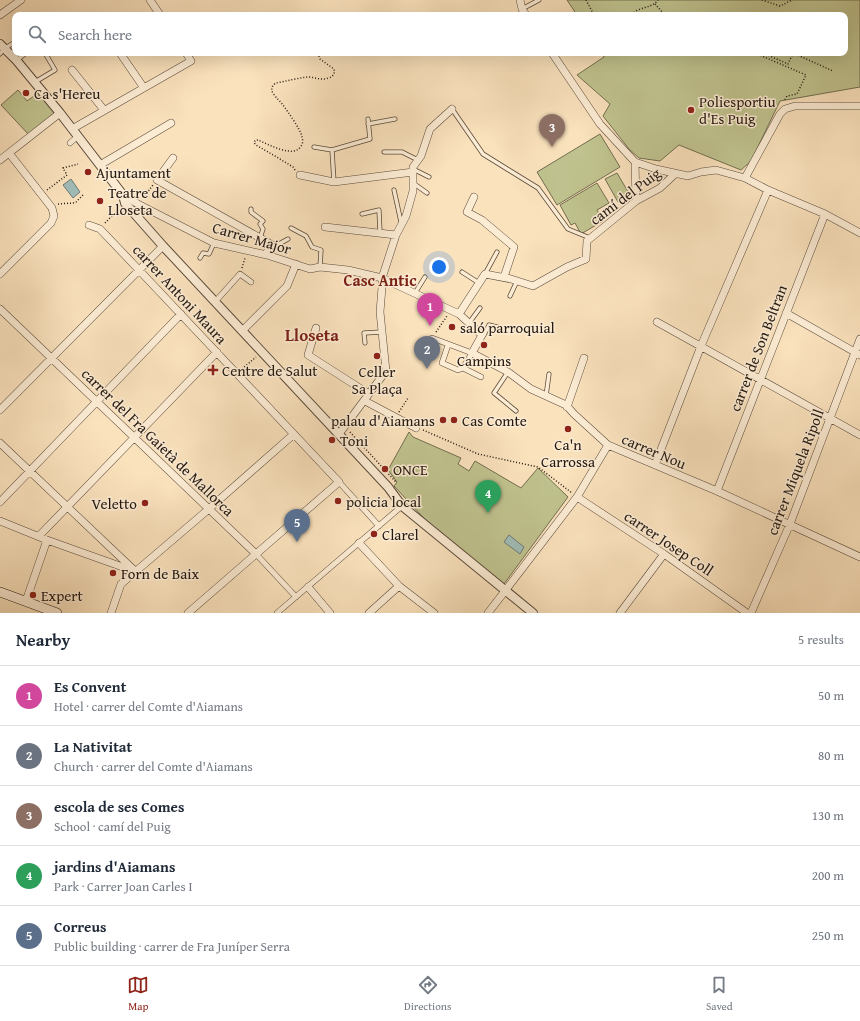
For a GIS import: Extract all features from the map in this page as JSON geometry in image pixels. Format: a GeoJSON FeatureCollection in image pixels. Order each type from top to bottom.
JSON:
{"type":"FeatureCollection","features":[{"type":"Feature","properties":{"kind":"main road"},"geometry":{"type":"LineString","coordinates":[[0,592],[57,613]]}},
{"type":"Feature","properties":{"kind":"street"},"geometry":{"type":"LineString","coordinates":[[0,15],[21,0]]}},
{"type":"Feature","properties":{"kind":"street"},"geometry":{"type":"LineString","coordinates":[[150,0],[158,12]]}},
{"type":"Feature","properties":{"kind":"street"},"geometry":{"type":"LineString","coordinates":[[520,0],[524,12]]}},
{"type":"Feature","properties":{"kind":"street"},"geometry":{"type":"LineString","coordinates":[[1,49],[17,61],[60,113],[90,151],[124,199],[163,246],[388,487],[402,506],[533,613]]}},
{"type":"Feature","properties":{"kind":"street"},"geometry":{"type":"LineString","coordinates":[[122,56],[144,88]]}},
{"type":"Feature","properties":{"kind":"street"},"geometry":{"type":"LineString","coordinates":[[72,129],[191,61],[188,56]]}},
{"type":"Feature","properties":{"kind":"street","name":"camí del Puig"},"geometry":{"type":"LineString","coordinates":[[554,56],[600,124],[635,162],[656,169],[688,176],[716,170],[745,178],[768,190],[825,214],[860,233]]}},
{"type":"Feature","properties":{"kind":"street"},"geometry":{"type":"LineString","coordinates":[[72,70],[104,110]]}},
{"type":"Feature","properties":{"kind":"street"},"geometry":{"type":"LineString","coordinates":[[745,178],[780,114],[785,109],[795,106],[860,106]]}},
{"type":"Feature","properties":{"kind":"street"},"geometry":{"type":"LineString","coordinates":[[339,434],[386,371],[380,312],[382,278],[396,235],[406,216],[412,191],[413,167],[421,156],[430,129],[452,109]]}},
{"type":"Feature","properties":{"kind":"street"},"geometry":{"type":"LineString","coordinates":[[0,160],[60,113]]}},
{"type":"Feature","properties":{"kind":"street"},"geometry":{"type":"LineString","coordinates":[[100,165],[171,123]]}},
{"type":"Feature","properties":{"kind":"street"},"geometry":{"type":"LineString","coordinates":[[70,143],[78,136]]}},
{"type":"Feature","properties":{"kind":"street"},"geometry":{"type":"LineString","coordinates":[[0,274],[51,223],[54,216],[52,208],[9,153]]}},
{"type":"Feature","properties":{"kind":"street"},"geometry":{"type":"LineString","coordinates":[[173,158],[157,180],[269,243],[267,255]]}},
{"type":"Feature","properties":{"kind":"street"},"geometry":{"type":"LineString","coordinates":[[635,162],[636,201]]}},
{"type":"Feature","properties":{"kind":"street"},"geometry":{"type":"LineString","coordinates":[[300,175],[334,182],[413,171]]}},
{"type":"Feature","properties":{"kind":"street","name":"camí del Puig"},"geometry":{"type":"LineString","coordinates":[[590,238],[636,201],[660,188],[675,174]]}},
{"type":"Feature","properties":{"kind":"street"},"geometry":{"type":"LineString","coordinates":[[655,465],[701,346],[768,190]]}},
{"type":"Feature","properties":{"kind":"street"},"geometry":{"type":"LineString","coordinates":[[474,197],[467,212],[482,220],[514,247],[504,277]]}},
{"type":"Feature","properties":{"kind":"street","name":"Carrer Major"},"geometry":{"type":"LineString","coordinates":[[124,199],[138,204],[214,243],[267,255],[310,269],[320,267],[348,270],[382,278],[459,314],[482,335]]}},
{"type":"Feature","properties":{"kind":"street","name":"carrer de Son Beltran"},"geometry":{"type":"LineString","coordinates":[[717,491],[825,214]]}},
{"type":"Feature","properties":{"kind":"street","name":"carrer Antoni Maura"},"geometry":{"type":"LineString","coordinates":[[89,225],[100,229],[379,526]]}},
{"type":"Feature","properties":{"kind":"street"},"geometry":{"type":"LineString","coordinates":[[325,227],[396,235]]}},
{"type":"Feature","properties":{"kind":"street"},"geometry":{"type":"LineString","coordinates":[[459,314],[485,274],[504,277],[533,286],[586,259],[587,241],[590,238]]}},
{"type":"Feature","properties":{"kind":"street"},"geometry":{"type":"LineString","coordinates":[[0,410],[163,246]]}},
{"type":"Feature","properties":{"kind":"street"},"geometry":{"type":"LineString","coordinates":[[242,331],[287,286],[296,264]]}},
{"type":"Feature","properties":{"kind":"street"},"geometry":{"type":"LineString","coordinates":[[215,302],[240,274],[251,282]]}},
{"type":"Feature","properties":{"kind":"street","name":"carrer del Fra Gaietà de Mallorca"},"geometry":{"type":"LineString","coordinates":[[0,309],[256,554],[296,597]]}},
{"type":"Feature","properties":{"kind":"street"},"geometry":{"type":"LineString","coordinates":[[786,313],[857,353]]}},
{"type":"Feature","properties":{"kind":"street"},"geometry":{"type":"LineString","coordinates":[[0,502],[181,314]]}},
{"type":"Feature","properties":{"kind":"street"},"geometry":{"type":"LineString","coordinates":[[657,322],[860,435]]}},
{"type":"Feature","properties":{"kind":"street"},"geometry":{"type":"LineString","coordinates":[[316,328],[308,355],[369,394]]}},
{"type":"Feature","properties":{"kind":"street"},"geometry":{"type":"LineString","coordinates":[[448,344],[442,363],[458,370],[463,368],[482,335]]}},
{"type":"Feature","properties":{"kind":"street"},"geometry":{"type":"LineString","coordinates":[[432,338],[472,353]]}},
{"type":"Feature","properties":{"kind":"street","name":"carrer Miquela Ripoll"},"geometry":{"type":"LineString","coordinates":[[751,613],[790,524],[830,418],[857,353],[860,339]]}},
{"type":"Feature","properties":{"kind":"street"},"geometry":{"type":"LineString","coordinates":[[39,536],[216,352]]}},
{"type":"Feature","properties":{"kind":"street","name":"carrer Nou"},"geometry":{"type":"LineString","coordinates":[[472,353],[508,372],[531,389],[566,405],[608,445],[717,491],[860,556]]}},
{"type":"Feature","properties":{"kind":"street"},"geometry":{"type":"LineString","coordinates":[[568,407],[584,358]]}},
{"type":"Feature","properties":{"kind":"street"},"geometry":{"type":"LineString","coordinates":[[463,368],[481,377]]}},
{"type":"Feature","properties":{"kind":"street"},"geometry":{"type":"LineString","coordinates":[[365,401],[416,428]]}},
{"type":"Feature","properties":{"kind":"street"},"geometry":{"type":"LineString","coordinates":[[111,613],[122,584],[294,434]]}},
{"type":"Feature","properties":{"kind":"street"},"geometry":{"type":"LineString","coordinates":[[0,443],[135,572]]}},
{"type":"Feature","properties":{"kind":"street"},"geometry":{"type":"LineString","coordinates":[[488,613],[576,497],[608,445]]}},
{"type":"Feature","properties":{"kind":"street"},"geometry":{"type":"LineString","coordinates":[[188,613],[339,482]]}},
{"type":"Feature","properties":{"kind":"street","name":"carrer Josep Coll"},"geometry":{"type":"LineString","coordinates":[[576,497],[664,554],[747,613]]}},
{"type":"Feature","properties":{"kind":"street"},"geometry":{"type":"LineString","coordinates":[[277,613],[402,506]]}},
{"type":"Feature","properties":{"kind":"street"},"geometry":{"type":"LineString","coordinates":[[0,520],[47,540],[135,572]]}},
{"type":"Feature","properties":{"kind":"street"},"geometry":{"type":"LineString","coordinates":[[26,601],[47,540]]}},
{"type":"Feature","properties":{"kind":"street"},"geometry":{"type":"LineString","coordinates":[[359,543],[399,586],[434,613]]}},
{"type":"Feature","properties":{"kind":"street"},"geometry":{"type":"LineString","coordinates":[[620,613],[664,554]]}},
{"type":"Feature","properties":{"kind":"street"},"geometry":{"type":"LineString","coordinates":[[308,586],[330,613]]}},
{"type":"Feature","properties":{"kind":"street"},"geometry":{"type":"LineString","coordinates":[[369,613],[399,586]]}},
{"type":"Feature","properties":{"kind":"lane"},"geometry":{"type":"LineString","coordinates":[[524,12],[539,0]]}},
{"type":"Feature","properties":{"kind":"lane"},"geometry":{"type":"LineString","coordinates":[[1,49],[12,44]]}},
{"type":"Feature","properties":{"kind":"lane"},"geometry":{"type":"LineString","coordinates":[[17,61],[23,56]]}},
{"type":"Feature","properties":{"kind":"lane"},"geometry":{"type":"LineString","coordinates":[[34,83],[55,70],[47,56]]}},
{"type":"Feature","properties":{"kind":"lane"},"geometry":{"type":"LineString","coordinates":[[452,109],[483,154],[538,188],[568,229],[590,238]]}},
{"type":"Feature","properties":{"kind":"lane"},"geometry":{"type":"LineString","coordinates":[[314,147],[332,150],[370,139],[368,119]]}},
{"type":"Feature","properties":{"kind":"lane"},"geometry":{"type":"LineString","coordinates":[[368,124],[395,119]]}},
{"type":"Feature","properties":{"kind":"lane"},"geometry":{"type":"LineString","coordinates":[[332,150],[334,182]]}},
{"type":"Feature","properties":{"kind":"lane"},"geometry":{"type":"LineString","coordinates":[[384,152],[402,152],[418,160]]}},
{"type":"Feature","properties":{"kind":"lane"},"geometry":{"type":"LineString","coordinates":[[413,171],[429,177]]}},
{"type":"Feature","properties":{"kind":"lane"},"geometry":{"type":"LineString","coordinates":[[413,183],[427,193]]}},
{"type":"Feature","properties":{"kind":"lane"},"geometry":{"type":"LineString","coordinates":[[394,190],[402,225]]}},
{"type":"Feature","properties":{"kind":"lane"},"geometry":{"type":"LineString","coordinates":[[251,209],[251,212],[263,221],[260,224],[263,229],[260,238]]}},
{"type":"Feature","properties":{"kind":"lane"},"geometry":{"type":"LineString","coordinates":[[362,214],[379,210],[380,233]]}},
{"type":"Feature","properties":{"kind":"lane"},"geometry":{"type":"LineString","coordinates":[[291,228],[306,236],[312,247],[321,250],[320,267]]}},
{"type":"Feature","properties":{"kind":"lane"},"geometry":{"type":"LineString","coordinates":[[269,243],[279,244],[288,239]]}},
{"type":"Feature","properties":{"kind":"lane"},"geometry":{"type":"LineString","coordinates":[[200,258],[203,253],[209,254],[214,243]]}},
{"type":"Feature","properties":{"kind":"lane"},"geometry":{"type":"LineString","coordinates":[[485,274],[497,252]]}},
{"type":"Feature","properties":{"kind":"lane"},"geometry":{"type":"LineString","coordinates":[[462,272],[479,283]]}},
{"type":"Feature","properties":{"kind":"lane"},"geometry":{"type":"LineString","coordinates":[[414,293],[425,277]]}},
{"type":"Feature","properties":{"kind":"lane"},"geometry":{"type":"LineString","coordinates":[[510,296],[517,281]]}},
{"type":"Feature","properties":{"kind":"lane"},"geometry":{"type":"LineString","coordinates":[[469,323],[480,308]]}},
{"type":"Feature","properties":{"kind":"lane"},"geometry":{"type":"LineString","coordinates":[[482,335],[484,335],[489,325],[513,331]]}},
{"type":"Feature","properties":{"kind":"lane"},"geometry":{"type":"LineString","coordinates":[[365,343],[364,333],[382,332]]}},
{"type":"Feature","properties":{"kind":"lane"},"geometry":{"type":"LineString","coordinates":[[508,372],[494,393],[516,411]]}},
{"type":"Feature","properties":{"kind":"lane"},"geometry":{"type":"LineString","coordinates":[[546,396],[549,374]]}},
{"type":"Feature","properties":{"kind":"path"},"geometry":{"type":"LineString","coordinates":[[586,0],[592,12]]}},
{"type":"Feature","properties":{"kind":"path"},"geometry":{"type":"LineString","coordinates":[[634,12],[655,4],[658,0]]}},
{"type":"Feature","properties":{"kind":"path"},"geometry":{"type":"LineString","coordinates":[[762,0],[780,6],[792,0]]}},
{"type":"Feature","properties":{"kind":"path"},"geometry":{"type":"LineString","coordinates":[[655,4],[663,12]]}},
{"type":"Feature","properties":{"kind":"path"},"geometry":{"type":"LineString","coordinates":[[300,175],[293,167],[256,145],[254,142],[258,140],[288,151],[295,151],[300,148],[303,141],[301,133],[287,110],[273,94],[272,87],[273,84],[276,83],[309,77],[326,79],[332,76],[334,69],[320,59],[319,56]]}},
{"type":"Feature","properties":{"kind":"path"},"geometry":{"type":"LineString","coordinates":[[762,56],[806,75],[797,94],[787,96],[784,101],[785,109]]}},
{"type":"Feature","properties":{"kind":"path"},"geometry":{"type":"LineString","coordinates":[[770,56],[788,64],[792,56]]}},
{"type":"Feature","properties":{"kind":"path"},"geometry":{"type":"LineString","coordinates":[[800,56],[833,71]]}},
{"type":"Feature","properties":{"kind":"path"},"geometry":{"type":"LineString","coordinates":[[41,194],[67,175],[63,168],[78,164]]}},
{"type":"Feature","properties":{"kind":"path"},"geometry":{"type":"LineString","coordinates":[[138,204],[157,180]]}},
{"type":"Feature","properties":{"kind":"path"},"geometry":{"type":"LineString","coordinates":[[52,208],[59,203],[68,204],[76,202],[84,194]]}},
{"type":"Feature","properties":{"kind":"path"},"geometry":{"type":"LineString","coordinates":[[100,229],[124,199]]}},
{"type":"Feature","properties":{"kind":"path"},"geometry":{"type":"LineString","coordinates":[[240,274],[247,251]]}},
{"type":"Feature","properties":{"kind":"path"},"geometry":{"type":"LineString","coordinates":[[415,350],[432,338],[451,310]]}},
{"type":"Feature","properties":{"kind":"path"},"geometry":{"type":"LineString","coordinates":[[237,374],[261,351]]}},
{"type":"Feature","properties":{"kind":"path"},"geometry":{"type":"LineString","coordinates":[[399,412],[408,398]]}},
{"type":"Feature","properties":{"kind":"path"},"geometry":{"type":"LineString","coordinates":[[345,427],[395,481],[388,487]]}},
{"type":"Feature","properties":{"kind":"path"},"geometry":{"type":"LineString","coordinates":[[416,428],[478,454],[538,467],[576,497]]}},
{"type":"Feature","properties":{"kind":"green space","name":"Poliesportiu d'Es Puig"},"geometry":{"type":"Polygon","coordinates":[[[567,0],[860,0],[860,87],[780,101],[751,161],[741,170],[679,145],[660,161],[639,158],[629,149],[603,116],[610,104],[577,75],[604,56],[848,56],[848,12],[575,12],[567,0]]]}},
{"type":"Feature","properties":{"kind":"green space"},"geometry":{"type":"Polygon","coordinates":[[[18,90],[27,101],[41,91],[60,113],[30,136],[1,105],[18,90]]]}},
{"type":"Feature","properties":{"kind":"green space"},"geometry":{"type":"Polygon","coordinates":[[[600,134],[620,167],[557,205],[537,172],[600,134]]]}},
{"type":"Feature","properties":{"kind":"green space"},"geometry":{"type":"Polygon","coordinates":[[[617,173],[630,195],[618,202],[605,179],[617,173]]]}},
{"type":"Feature","properties":{"kind":"green space"},"geometry":{"type":"Polygon","coordinates":[[[597,183],[609,203],[597,210],[603,221],[581,234],[575,223],[571,225],[560,205],[597,183]]]}},
{"type":"Feature","properties":{"kind":"green space"},"geometry":{"type":"Polygon","coordinates":[[[409,432],[413,437],[461,458],[458,464],[469,471],[475,461],[521,488],[538,468],[568,497],[504,584],[435,530],[394,486],[397,482],[388,470],[409,432]]]}},
{"type":"Feature","properties":{"kind":"water"},"geometry":{"type":"Polygon","coordinates":[[[71,179],[80,192],[73,198],[63,185],[71,179]]]}},
{"type":"Feature","properties":{"kind":"water"},"geometry":{"type":"Polygon","coordinates":[[[509,535],[524,547],[520,554],[504,542],[509,535]]]}},
{"type":"Feature","properties":{"kind":"place","name":"Ca s'Hereu"},"geometry":{"type":"Point","coordinates":[26,93]}},
{"type":"Feature","properties":{"kind":"place","name":"Poliesportiu d'Es Puig"},"geometry":{"type":"Point","coordinates":[691,110]}},
{"type":"Feature","properties":{"kind":"place","name":"escola de ses Comes"},"geometry":{"type":"Point","coordinates":[552,147]}},
{"type":"Feature","properties":{"kind":"place","name":"Ajuntament"},"geometry":{"type":"Point","coordinates":[88,172]}},
{"type":"Feature","properties":{"kind":"place","name":"Teatre de Lloseta"},"geometry":{"type":"Point","coordinates":[100,201]}},
{"type":"Feature","properties":{"kind":"place","name":"Es Convent"},"geometry":{"type":"Point","coordinates":[430,326]}},
{"type":"Feature","properties":{"kind":"place","name":"saló parroquial"},"geometry":{"type":"Point","coordinates":[452,327]}},
{"type":"Feature","properties":{"kind":"place","name":"Campins"},"geometry":{"type":"Point","coordinates":[484,345]}},
{"type":"Feature","properties":{"kind":"place","name":"Celler Sa Plaça"},"geometry":{"type":"Point","coordinates":[377,356]}},
{"type":"Feature","properties":{"kind":"place","name":"La Nativitat"},"geometry":{"type":"Point","coordinates":[427,369]}},
{"type":"Feature","properties":{"kind":"place","name":"Centre de Salut"},"geometry":{"type":"Point","coordinates":[213,370]}},
{"type":"Feature","properties":{"kind":"place","name":"palau d'Aiamans"},"geometry":{"type":"Point","coordinates":[443,420]}},
{"type":"Feature","properties":{"kind":"place","name":"Cas Comte"},"geometry":{"type":"Point","coordinates":[454,420]}},
{"type":"Feature","properties":{"kind":"place","name":"Ca'n Carrossa"},"geometry":{"type":"Point","coordinates":[568,429]}},
{"type":"Feature","properties":{"kind":"place","name":"Toni"},"geometry":{"type":"Point","coordinates":[332,440]}},
{"type":"Feature","properties":{"kind":"place","name":"ONCE"},"geometry":{"type":"Point","coordinates":[385,469]}},
{"type":"Feature","properties":{"kind":"place","name":"policia local"},"geometry":{"type":"Point","coordinates":[338,501]}},
{"type":"Feature","properties":{"kind":"place","name":"Veletto"},"geometry":{"type":"Point","coordinates":[145,503]}},
{"type":"Feature","properties":{"kind":"place","name":"jardins d'Aiamans"},"geometry":{"type":"Point","coordinates":[488,513]}},
{"type":"Feature","properties":{"kind":"place","name":"Clarel"},"geometry":{"type":"Point","coordinates":[374,534]}},
{"type":"Feature","properties":{"kind":"place","name":"Correus"},"geometry":{"type":"Point","coordinates":[297,542]}},
{"type":"Feature","properties":{"kind":"place","name":"Forn de Baix"},"geometry":{"type":"Point","coordinates":[113,573]}},
{"type":"Feature","properties":{"kind":"place","name":"Expert"},"geometry":{"type":"Point","coordinates":[33,595]}},
{"type":"Feature","properties":{"kind":"district","name":"Casc Antic"},"geometry":{"type":"Point","coordinates":[380,280]}},
{"type":"Feature","properties":{"kind":"district","name":"Lloseta"},"geometry":{"type":"Point","coordinates":[312,334]}}]}
